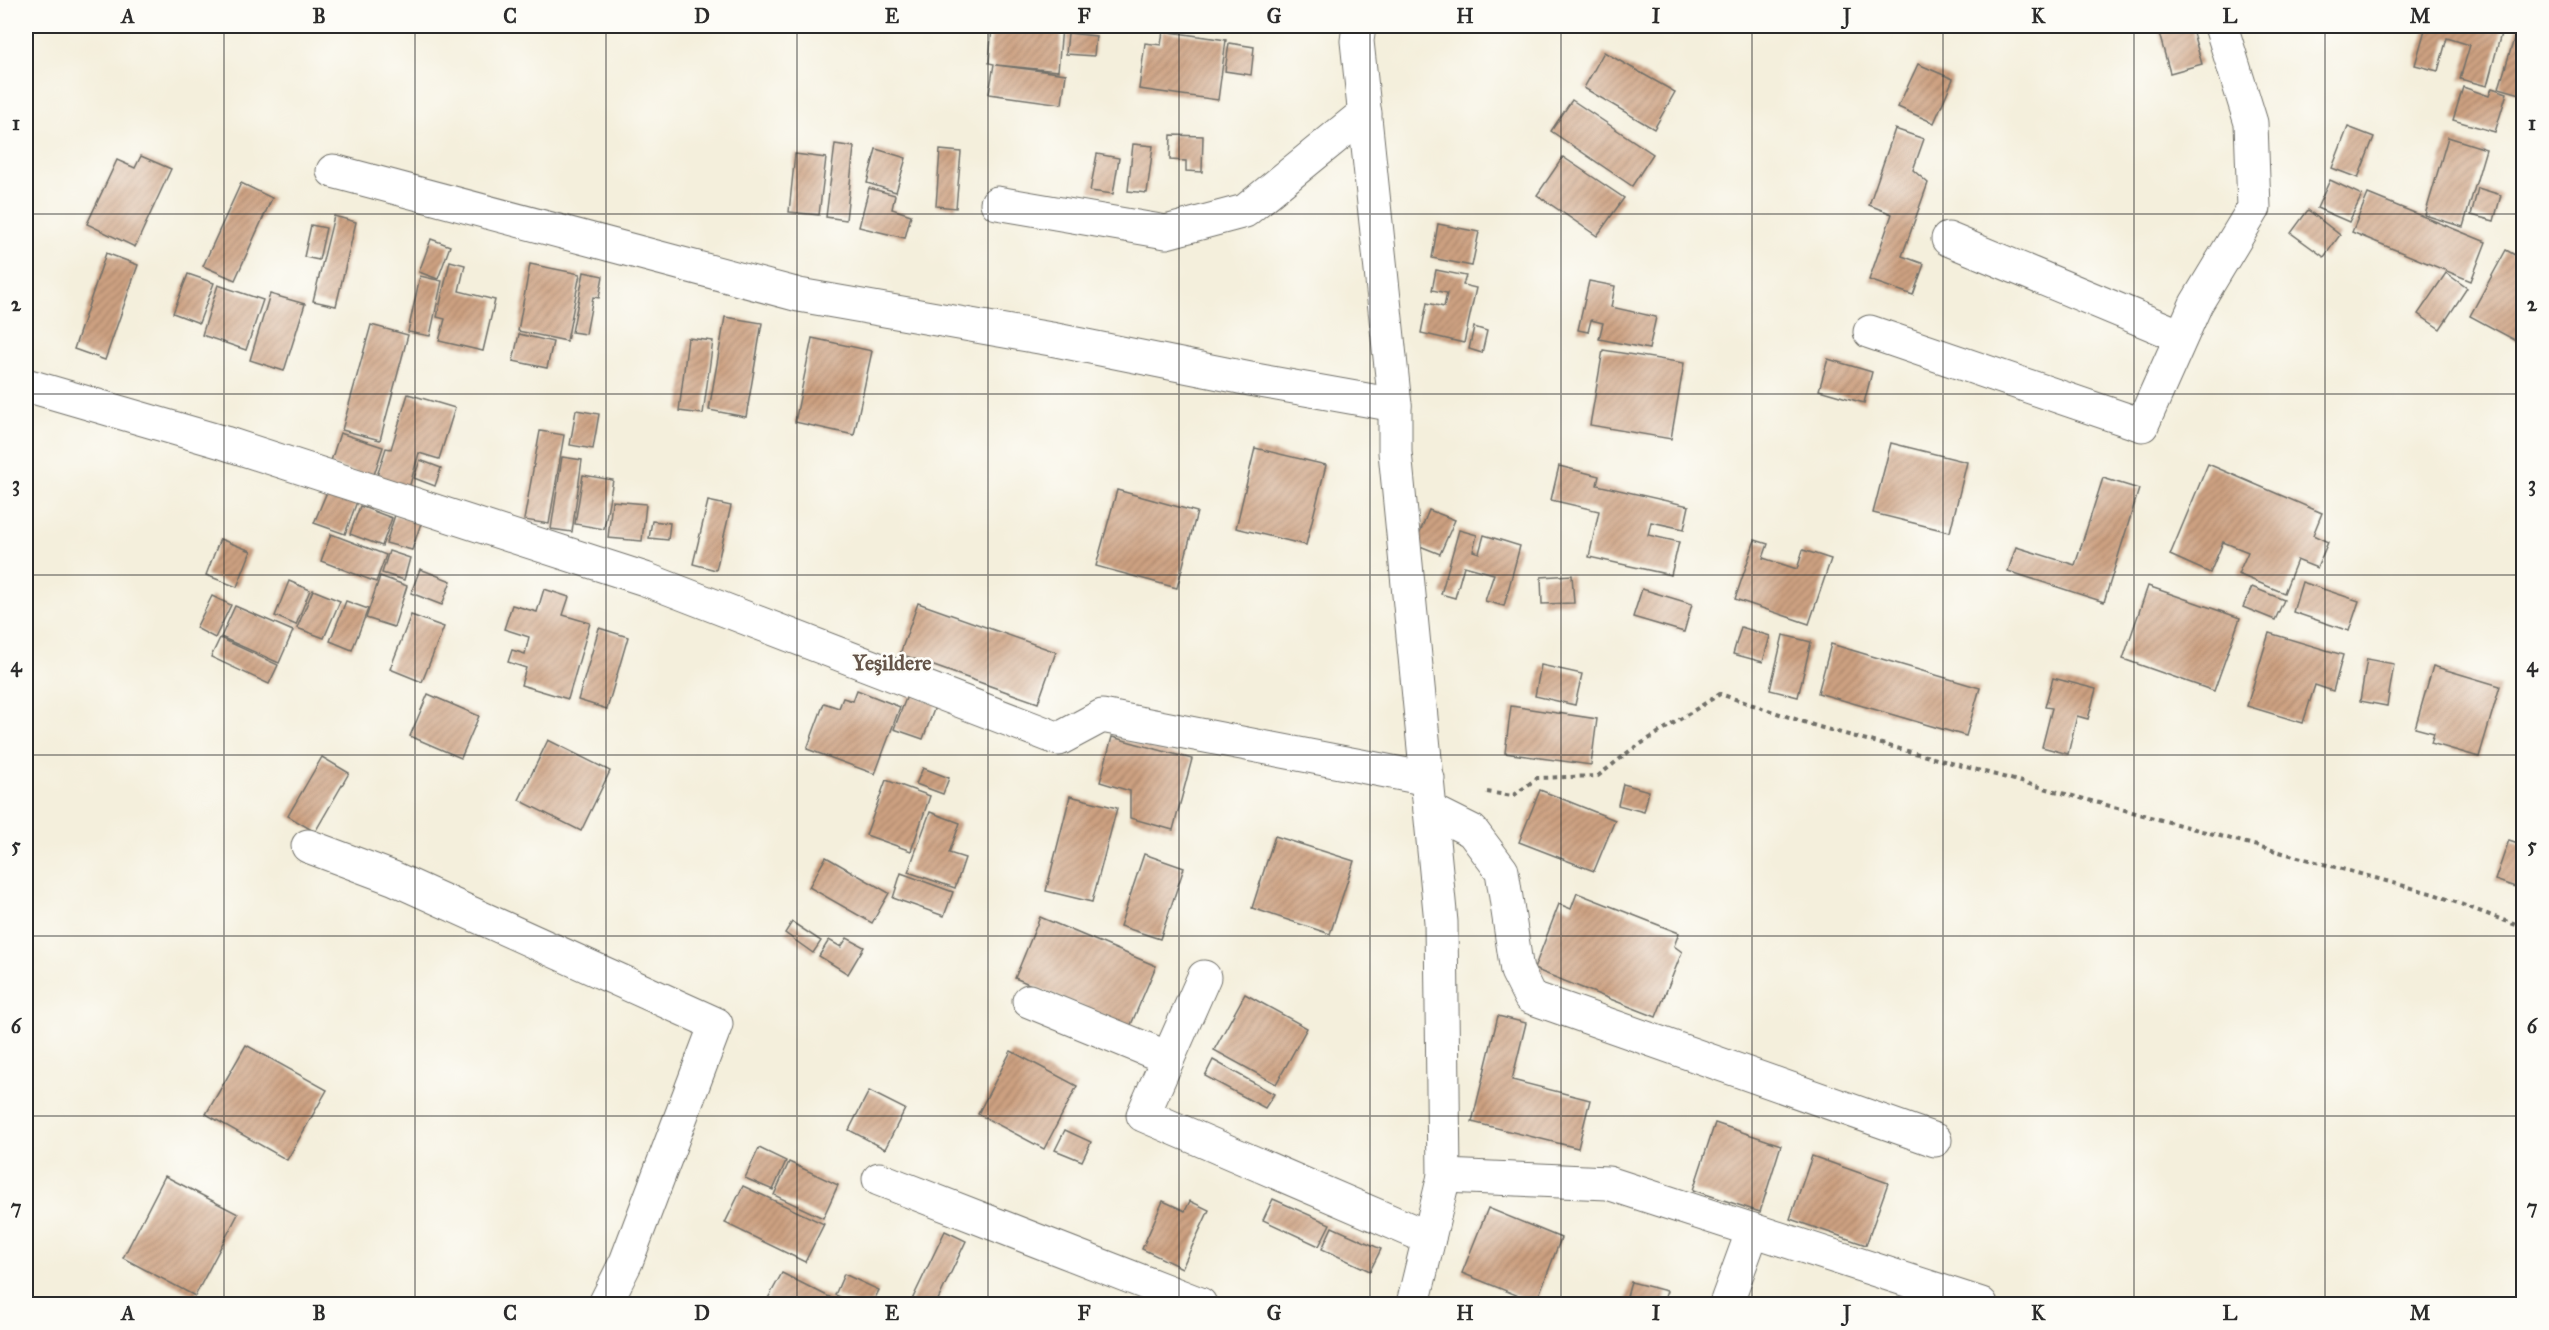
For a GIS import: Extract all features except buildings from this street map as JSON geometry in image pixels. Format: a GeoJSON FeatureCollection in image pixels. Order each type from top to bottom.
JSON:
{"type":"FeatureCollection","features":[{"type":"Feature","properties":{"kind":"street"},"geometry":{"type":"LineString","coordinates":[[1359,26],[1357,41],[1395,405],[1395,452],[1441,922],[1444,1176],[1413,1305]]}},
{"type":"Feature","properties":{"kind":"street"},"geometry":{"type":"LineString","coordinates":[[1870,332],[2142,425],[2196,304],[2254,208],[2251,123],[2221,26]]}},
{"type":"Feature","properties":{"kind":"street"},"geometry":{"type":"LineString","coordinates":[[997,203],[1166,232],[1245,211],[1365,113]]}},
{"type":"Feature","properties":{"kind":"street"},"geometry":{"type":"LineString","coordinates":[[333,171],[799,295],[1051,339],[1255,380],[1395,405]]}},
{"type":"Feature","properties":{"kind":"street"},"geometry":{"type":"LineString","coordinates":[[1948,239],[2181,336]]}},
{"type":"Feature","properties":{"kind":"street"},"geometry":{"type":"LineString","coordinates":[[26,385],[225,443],[645,579],[1059,739],[1102,716],[1429,795],[1472,831],[1502,871],[1517,971],[1530,998],[1935,1140]]}},
{"type":"Feature","properties":{"kind":"street"},"geometry":{"type":"LineString","coordinates":[[308,846],[393,878],[716,1024],[626,1262],[605,1305]]}},
{"type":"Feature","properties":{"kind":"street"},"geometry":{"type":"LineString","coordinates":[[1204,977],[1143,1115],[1429,1238]]}},
{"type":"Feature","properties":{"kind":"street"},"geometry":{"type":"LineString","coordinates":[[1029,1001],[1168,1059]]}},
{"type":"Feature","properties":{"kind":"street"},"geometry":{"type":"LineString","coordinates":[[1444,1176],[1608,1183],[1981,1305]]}},
{"type":"Feature","properties":{"kind":"street"},"geometry":{"type":"LineString","coordinates":[[879,1179],[1200,1305]]}},
{"type":"Feature","properties":{"kind":"street"},"geometry":{"type":"LineString","coordinates":[[1726,1305],[1753,1230]]}},
{"type":"Feature","properties":{"kind":"path"},"geometry":{"type":"LineString","coordinates":[[1429,795],[1513,796],[1537,778],[1598,776],[1631,750],[1720,694],[1819,727],[2434,894],[2523,928]]}},
{"type":"Feature","properties":{"kind":"district","name":"Yeşildere"},"geometry":{"type":"Point","coordinates":[892,662]}}]}
